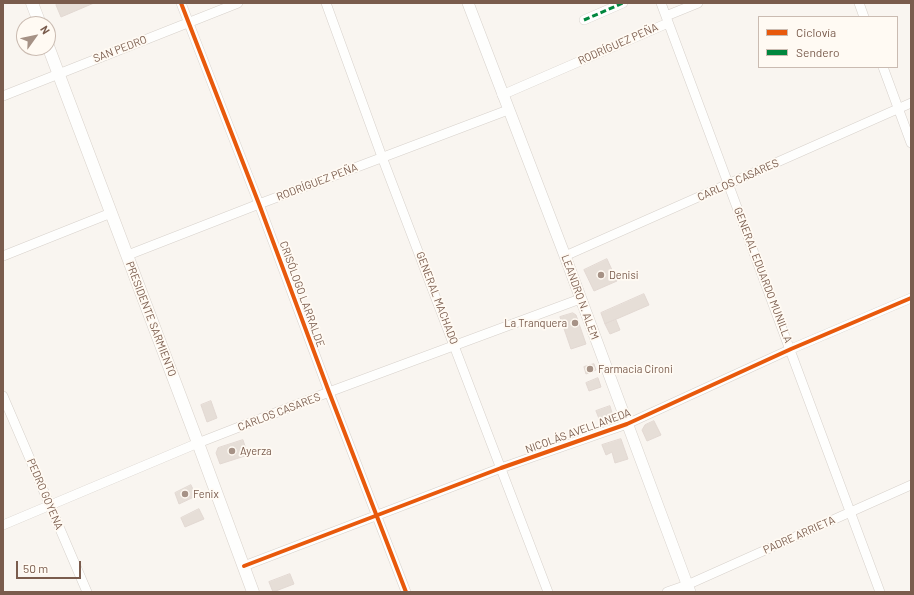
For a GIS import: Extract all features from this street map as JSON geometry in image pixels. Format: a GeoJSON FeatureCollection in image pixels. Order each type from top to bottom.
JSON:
{"type":"FeatureCollection","features":[{"type":"Feature","properties":{"kind":"main road"},"geometry":{"type":"LineString","coordinates":[[32,3],[37,16]]}},
{"type":"Feature","properties":{"kind":"main road","name":"PRESIDENTE SARMIENTO"},"geometry":{"type":"LineString","coordinates":[[52,56],[128,255],[253,592]]}},
{"type":"Feature","properties":{"kind":"street","name":"CRISÓLOGO LARRALDE"},"geometry":{"type":"LineString","coordinates":[[181,3],[406,592]]}},
{"type":"Feature","properties":{"kind":"street","name":"SAN PEDRO"},"geometry":{"type":"LineString","coordinates":[[3,96],[238,3]]}},
{"type":"Feature","properties":{"kind":"street","name":"GENERAL MACHADO"},"geometry":{"type":"LineString","coordinates":[[326,3],[382,157],[548,592]]}},
{"type":"Feature","properties":{"kind":"street","name":"LEANDRO N. ALEM"},"geometry":{"type":"LineString","coordinates":[[468,3],[565,256],[689,588]]}},
{"type":"Feature","properties":{"kind":"street"},"geometry":{"type":"LineString","coordinates":[[584,20],[623,3]]}},
{"type":"Feature","properties":{"kind":"street","name":"GENERAL EDUARDO MUNILLA"},"geometry":{"type":"LineString","coordinates":[[661,3],[791,349],[880,592]]}},
{"type":"Feature","properties":{"kind":"street","name":"RODRÍGUEZ PEÑA"},"geometry":{"type":"LineString","coordinates":[[502,95],[667,19],[698,3]]}},
{"type":"Feature","properties":{"kind":"street"},"geometry":{"type":"LineString","coordinates":[[859,3],[864,16]]}},
{"type":"Feature","properties":{"kind":"street"},"geometry":{"type":"LineString","coordinates":[[883,68],[911,143]]}},
{"type":"Feature","properties":{"kind":"street","name":"CARLOS CASARES"},"geometry":{"type":"LineString","coordinates":[[565,256],[911,103]]}},
{"type":"Feature","properties":{"kind":"street","name":"RODRÍGUEZ PEÑA"},"geometry":{"type":"LineString","coordinates":[[128,255],[508,110]]}},
{"type":"Feature","properties":{"kind":"street"},"geometry":{"type":"LineString","coordinates":[[3,256],[111,213]]}},
{"type":"Feature","properties":{"kind":"street","name":"NICOLÁS AVELLANEDA"},"geometry":{"type":"LineString","coordinates":[[244,566],[501,468],[627,424],[791,349],[911,298]]}},
{"type":"Feature","properties":{"kind":"street","name":"CARLOS CASARES"},"geometry":{"type":"LineString","coordinates":[[3,525],[198,443],[329,392],[580,299]]}},
{"type":"Feature","properties":{"kind":"street","name":"PEDRO GOYENA"},"geometry":{"type":"LineString","coordinates":[[3,396],[87,592]]}},
{"type":"Feature","properties":{"kind":"street","name":"PADRE ARRIETA"},"geometry":{"type":"LineString","coordinates":[[667,592],[689,588],[911,485]]}},
{"type":"Feature","properties":{"kind":"building"},"geometry":{"type":"Polygon","coordinates":[[[61,3],[94,3],[61,17],[56,5],[61,3]]]}},
{"type":"Feature","properties":{"kind":"building","name":"Denisi"},"geometry":{"type":"Polygon","coordinates":[[[607,259],[617,281],[594,291],[584,270],[607,259]]]}},
{"type":"Feature","properties":{"kind":"building"},"geometry":{"type":"Polygon","coordinates":[[[644,294],[649,305],[605,324],[601,313],[644,294]]]}},
{"type":"Feature","properties":{"kind":"building"},"geometry":{"type":"Polygon","coordinates":[[[573,313],[576,315],[586,344],[571,349],[560,317],[573,313]]]}},
{"type":"Feature","properties":{"kind":"building"},"geometry":{"type":"Polygon","coordinates":[[[616,320],[620,330],[610,334],[605,324],[616,320]]]}},
{"type":"Feature","properties":{"kind":"building","name":"Farmacia Cironi"},"geometry":{"type":"Polygon","coordinates":[[[594,364],[596,370],[586,374],[584,367],[594,364]]]}},
{"type":"Feature","properties":{"kind":"building"},"geometry":{"type":"Polygon","coordinates":[[[598,378],[601,387],[589,391],[586,383],[598,378]]]}},
{"type":"Feature","properties":{"kind":"building"},"geometry":{"type":"Polygon","coordinates":[[[211,401],[217,418],[207,422],[201,405],[211,401]]]}},
{"type":"Feature","properties":{"kind":"building"},"geometry":{"type":"Polygon","coordinates":[[[610,406],[613,416],[609,423],[602,426],[596,411],[610,406]]]}},
{"type":"Feature","properties":{"kind":"building"},"geometry":{"type":"Polygon","coordinates":[[[654,421],[661,435],[647,441],[642,430],[645,425],[654,421]]]}},
{"type":"Feature","properties":{"kind":"building"},"geometry":{"type":"Polygon","coordinates":[[[621,439],[628,459],[615,463],[612,452],[606,455],[602,445],[621,439]]]}},
{"type":"Feature","properties":{"kind":"building","name":"Ayerza"},"geometry":{"type":"Polygon","coordinates":[[[243,440],[248,455],[220,464],[216,453],[218,448],[243,440]]]}},
{"type":"Feature","properties":{"kind":"building","name":"Fenix"},"geometry":{"type":"Polygon","coordinates":[[[191,485],[196,496],[179,504],[175,493],[191,485]]]}},
{"type":"Feature","properties":{"kind":"building"},"geometry":{"type":"Polygon","coordinates":[[[199,509],[204,519],[185,527],[181,518],[199,509]]]}},
{"type":"Feature","properties":{"kind":"building"},"geometry":{"type":"Polygon","coordinates":[[[290,574],[294,584],[273,592],[269,582],[290,574]]]}},
{"type":"Feature","properties":{"kind":"marked path"},"geometry":{"type":"LineString","coordinates":[[584,20],[623,3]]}},
{"type":"Feature","properties":{"kind":"cycle path"},"geometry":{"type":"LineString","coordinates":[[181,3],[406,592]]}},
{"type":"Feature","properties":{"kind":"cycle path"},"geometry":{"type":"LineString","coordinates":[[244,566],[501,468],[627,424],[791,349],[911,298]]}},
{"type":"Feature","properties":{"kind":"place","name":"Denisi"},"geometry":{"type":"Point","coordinates":[601,275]}},
{"type":"Feature","properties":{"kind":"place","name":"La Tranquera"},"geometry":{"type":"Point","coordinates":[575,323]}},
{"type":"Feature","properties":{"kind":"place","name":"Farmacia Cironi"},"geometry":{"type":"Point","coordinates":[590,369]}},
{"type":"Feature","properties":{"kind":"place","name":"Ayerza"},"geometry":{"type":"Point","coordinates":[232,451]}},
{"type":"Feature","properties":{"kind":"place","name":"Fenix"},"geometry":{"type":"Point","coordinates":[185,494]}}]}
